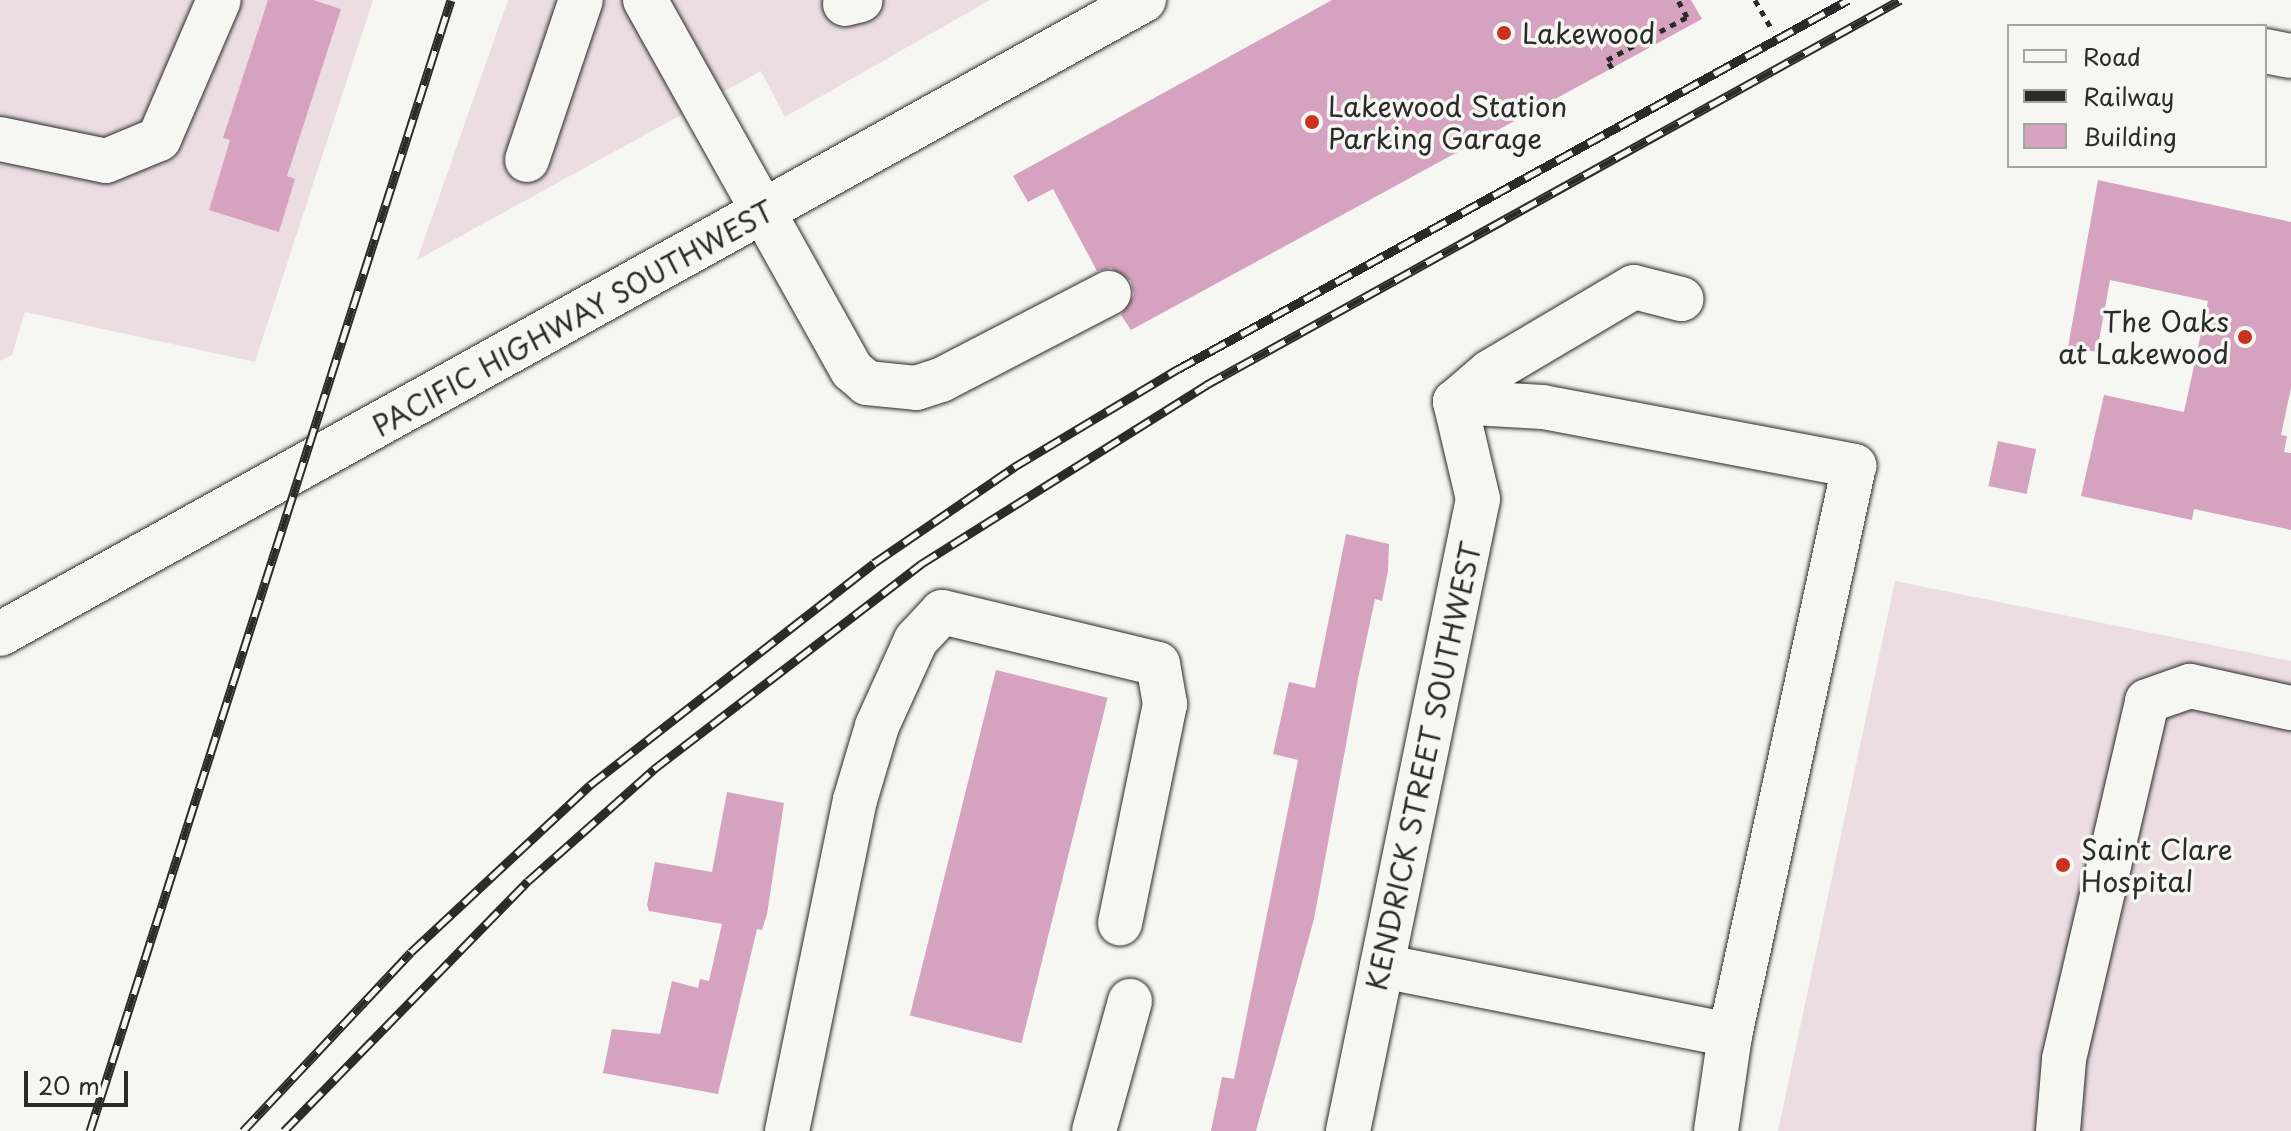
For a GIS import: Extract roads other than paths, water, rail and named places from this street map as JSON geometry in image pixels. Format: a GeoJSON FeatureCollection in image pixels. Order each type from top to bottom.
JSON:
{"type":"FeatureCollection","features":[{"type":"Feature","properties":{"kind":"main road"},"geometry":{"type":"LineString","coordinates":[[0,139],[106,161],[159,139],[219,0]]}},
{"type":"Feature","properties":{"kind":"main road"},"geometry":{"type":"LineString","coordinates":[[527,160],[581,0]]}},
{"type":"Feature","properties":{"kind":"main road"},"geometry":{"type":"LineString","coordinates":[[645,0],[852,370],[886,389],[941,380],[1109,293]]}},
{"type":"Feature","properties":{"kind":"main road","name":"PACIFIC HIGHWAY SOUTHWEST"},"geometry":{"type":"LineString","coordinates":[[0,634],[766,212],[1117,6]]}},
{"type":"Feature","properties":{"kind":"main road"},"geometry":{"type":"LineString","coordinates":[[2267,51],[2291,56]]}},
{"type":"Feature","properties":{"kind":"main road"},"geometry":{"type":"LineString","coordinates":[[1455,402],[1490,372],[1634,287],[1681,299]]}},
{"type":"Feature","properties":{"kind":"main road"},"geometry":{"type":"LineString","coordinates":[[1455,402],[1543,407],[1854,466],[1730,1035],[1716,1131]]}},
{"type":"Feature","properties":{"kind":"main road","name":"KENDRICK STREET SOUTHWEST"},"geometry":{"type":"LineString","coordinates":[[1348,1131],[1478,499],[1455,402]]}},
{"type":"Feature","properties":{"kind":"main road"},"geometry":{"type":"LineString","coordinates":[[794,1130],[855,800],[897,676],[916,640],[942,612],[1158,664],[1165,704],[1120,923]]}},
{"type":"Feature","properties":{"kind":"main road"},"geometry":{"type":"LineString","coordinates":[[2058,1131],[2056,1101],[2067,1044],[2147,701],[2190,686],[2291,708]]}},
{"type":"Feature","properties":{"kind":"main road"},"geometry":{"type":"LineString","coordinates":[[1382,966],[1730,1035]]}},
{"type":"Feature","properties":{"kind":"main road"},"geometry":{"type":"LineString","coordinates":[[1094,1131],[1130,1001]]}},
{"type":"Feature","properties":{"kind":"railway"},"geometry":{"type":"LineString","coordinates":[[90,1131],[451,0]]}},
{"type":"Feature","properties":{"kind":"railway"},"geometry":{"type":"LineString","coordinates":[[243,1131],[411,952],[590,785],[874,563],[1014,467],[1178,369],[1848,0]]}},
{"type":"Feature","properties":{"kind":"railway"},"geometry":{"type":"LineString","coordinates":[[284,1131],[528,881],[654,769],[921,564],[1206,385],[1900,0]]}},
{"type":"Feature","properties":{"kind":"place","name":"Lakewood"},"geometry":{"type":"Point","coordinates":[1504,33]}},
{"type":"Feature","properties":{"kind":"place","name":"Lakewood Station Parking Garage"},"geometry":{"type":"Point","coordinates":[1312,122]}},
{"type":"Feature","properties":{"kind":"place","name":"The Oaks at Lakewood"},"geometry":{"type":"Point","coordinates":[2245,337]}},
{"type":"Feature","properties":{"kind":"place","name":"Saint Clare Hospital"},"geometry":{"type":"Point","coordinates":[2063,865]}}]}
